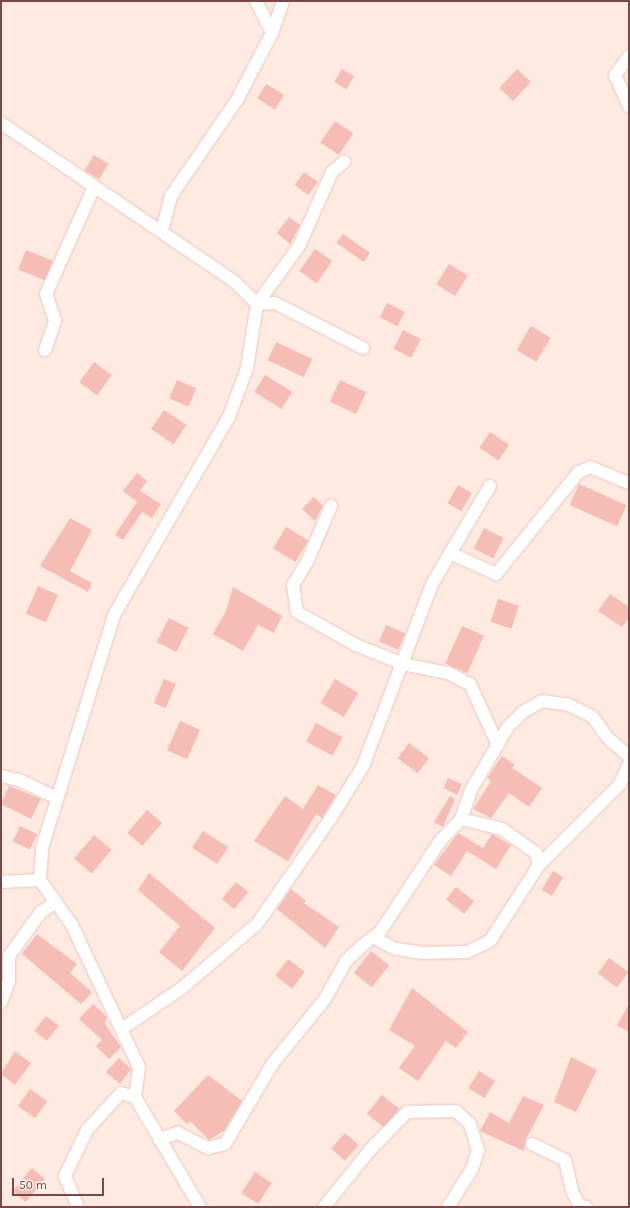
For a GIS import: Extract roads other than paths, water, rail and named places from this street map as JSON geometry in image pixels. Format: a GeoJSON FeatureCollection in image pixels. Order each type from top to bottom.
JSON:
{"type":"FeatureCollection","features":[{"type":"Feature","properties":{"kind":"street"},"geometry":{"type":"LineString","coordinates":[[256,1],[272,33]]}},
{"type":"Feature","properties":{"kind":"street"},"geometry":{"type":"LineString","coordinates":[[162,230],[171,196],[237,100],[272,33],[282,1]]}},
{"type":"Feature","properties":{"kind":"street"},"geometry":{"type":"LineString","coordinates":[[629,56],[616,75],[629,107]]}},
{"type":"Feature","properties":{"kind":"street"},"geometry":{"type":"LineString","coordinates":[[1,123],[94,187],[162,230],[236,282],[257,304],[276,304],[364,348]]}},
{"type":"Feature","properties":{"kind":"street"},"geometry":{"type":"LineString","coordinates":[[200,1207],[135,1098],[139,1067],[123,1028],[82,951],[72,925],[40,880],[42,848],[56,798],[102,661],[114,615],[230,417],[247,368],[257,304],[299,246],[332,172],[344,162]]}},
{"type":"Feature","properties":{"kind":"street"},"geometry":{"type":"LineString","coordinates":[[45,350],[55,321],[46,294],[94,187]]}},
{"type":"Feature","properties":{"kind":"street"},"geometry":{"type":"LineString","coordinates":[[450,553],[496,574],[579,472],[590,467],[629,483]]}},
{"type":"Feature","properties":{"kind":"street"},"geometry":{"type":"LineString","coordinates":[[123,1028],[182,988],[257,924],[362,766],[403,664],[432,584],[490,486]]}},
{"type":"Feature","properties":{"kind":"street"},"geometry":{"type":"LineString","coordinates":[[332,506],[307,562],[292,585],[297,612],[356,645],[403,664],[448,673],[470,684],[498,745]]}},
{"type":"Feature","properties":{"kind":"street"},"geometry":{"type":"LineString","coordinates":[[159,1139],[178,1133],[208,1148],[225,1144],[244,1118],[273,1063],[325,999],[346,961],[373,937],[440,841],[461,819],[471,790],[508,727],[523,712],[542,701],[569,704],[592,716],[608,738],[629,756]]}},
{"type":"Feature","properties":{"kind":"street"},"geometry":{"type":"LineString","coordinates":[[373,937],[394,948],[423,953],[466,952],[490,941],[539,865],[620,784],[629,764]]}},
{"type":"Feature","properties":{"kind":"street"},"geometry":{"type":"LineString","coordinates":[[1,776],[20,780],[56,798]]}},
{"type":"Feature","properties":{"kind":"street"},"geometry":{"type":"LineString","coordinates":[[461,819],[508,832],[536,853],[539,865]]}},
{"type":"Feature","properties":{"kind":"street"},"geometry":{"type":"LineString","coordinates":[[1,882],[40,880]]}},
{"type":"Feature","properties":{"kind":"street"},"geometry":{"type":"LineString","coordinates":[[1,1002],[9,981],[9,956],[41,912],[56,902]]}},
{"type":"Feature","properties":{"kind":"street"},"geometry":{"type":"LineString","coordinates":[[78,1207],[65,1176],[87,1130],[121,1093],[135,1098]]}},
{"type":"Feature","properties":{"kind":"street"},"geometry":{"type":"LineString","coordinates":[[324,1207],[369,1151],[407,1112],[456,1111],[470,1124],[478,1151],[472,1169],[448,1207]]}},
{"type":"Feature","properties":{"kind":"street"},"geometry":{"type":"LineString","coordinates":[[532,1144],[565,1160],[572,1191],[580,1206],[586,1207]]}}]}
